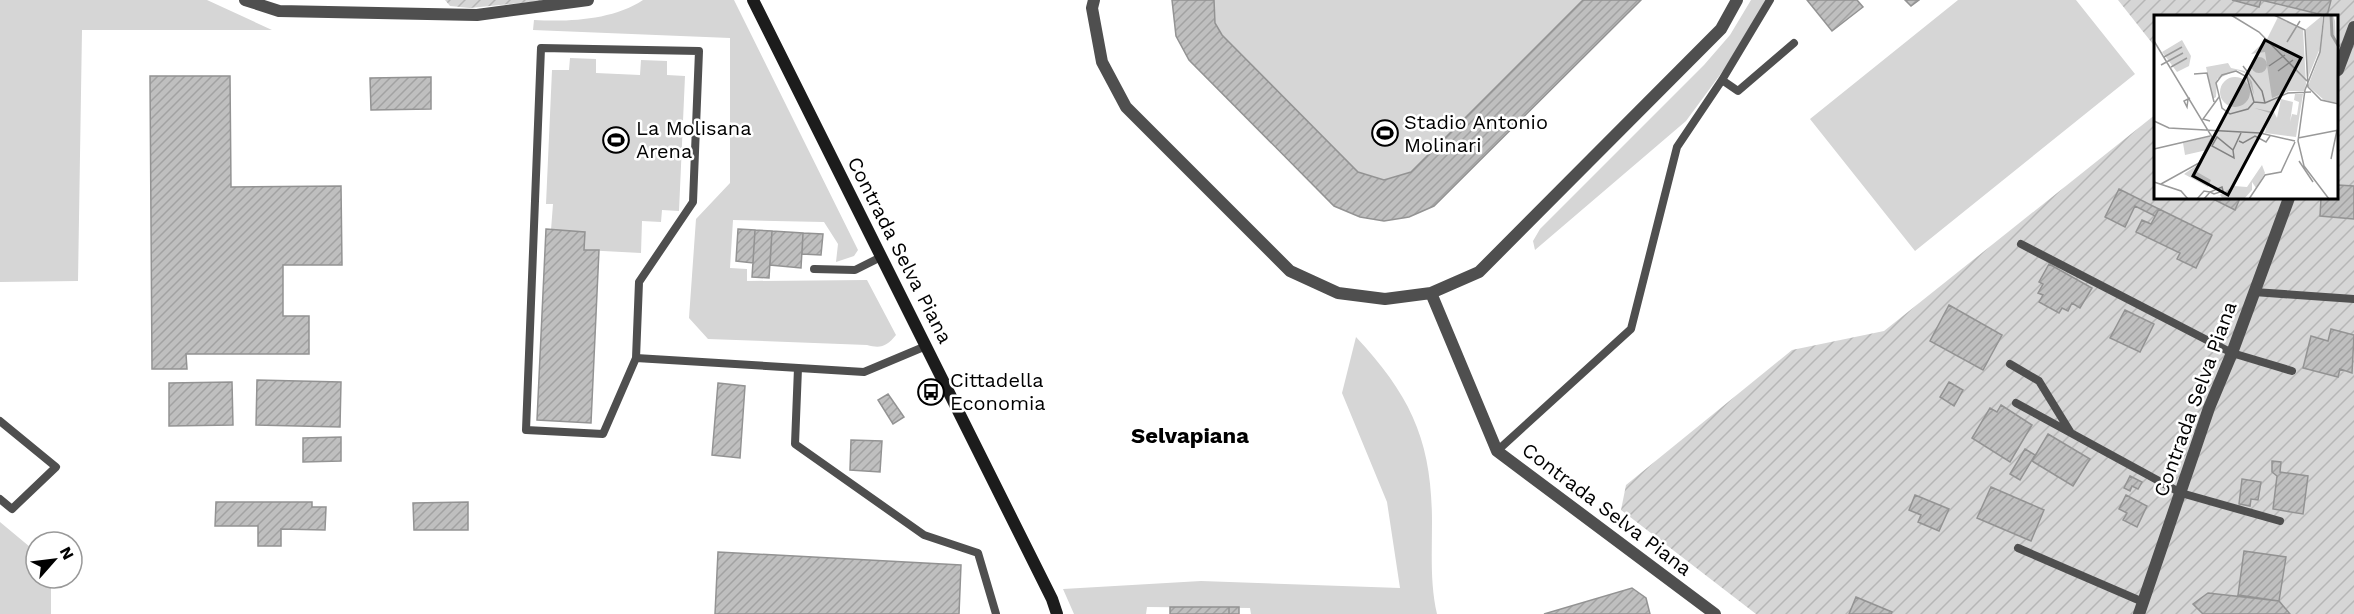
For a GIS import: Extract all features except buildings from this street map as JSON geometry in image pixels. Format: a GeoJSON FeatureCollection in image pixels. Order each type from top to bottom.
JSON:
{"type":"FeatureCollection","features":[{"type":"Feature","properties":{"kind":"street"},"geometry":{"type":"LineString","coordinates":[[245,0],[279,11],[477,15],[588,0]]}},
{"type":"Feature","properties":{"kind":"street","name":"Contrada Selva Piana"},"geometry":{"type":"LineString","coordinates":[[753,0],[1052,598],[1057,614]]}},
{"type":"Feature","properties":{"kind":"street"},"geometry":{"type":"LineString","coordinates":[[1094,0],[1092,8],[1102,62],[1126,107],[1290,271],[1338,292],[1384,299],[1431,293],[1479,272],[1721,29],[1737,0]]}},
{"type":"Feature","properties":{"kind":"street"},"geometry":{"type":"LineString","coordinates":[[2339,65],[2354,27]]}},
{"type":"Feature","properties":{"kind":"street","name":"Contrada Selva Piana"},"geometry":{"type":"LineString","coordinates":[[2141,608],[2209,408],[2232,353],[2288,200]]}},
{"type":"Feature","properties":{"kind":"street","name":"Contrada Selva Piana"},"geometry":{"type":"LineString","coordinates":[[1431,293],[1497,451],[1715,614]]}},
{"type":"Feature","properties":{"kind":"lane"},"geometry":{"type":"LineString","coordinates":[[1497,451],[1631,329],[1677,147],[1722,80],[1770,0]]}},
{"type":"Feature","properties":{"kind":"lane"},"geometry":{"type":"LineString","coordinates":[[1722,80],[1737,91],[1794,44]]}},
{"type":"Feature","properties":{"kind":"lane"},"geometry":{"type":"LineString","coordinates":[[541,48],[699,51],[693,202],[639,282],[636,358],[603,434],[526,430],[541,48]]}},
{"type":"Feature","properties":{"kind":"lane"},"geometry":{"type":"LineString","coordinates":[[2020,244],[2232,353],[2292,371]]}},
{"type":"Feature","properties":{"kind":"lane"},"geometry":{"type":"LineString","coordinates":[[814,269],[855,270],[881,257]]}},
{"type":"Feature","properties":{"kind":"lane"},"geometry":{"type":"LineString","coordinates":[[2254,292],[2354,299]]}},
{"type":"Feature","properties":{"kind":"lane"},"geometry":{"type":"LineString","coordinates":[[636,358],[864,372],[926,346]]}},
{"type":"Feature","properties":{"kind":"lane"},"geometry":{"type":"LineString","coordinates":[[2010,364],[2039,381],[2072,434]]}},
{"type":"Feature","properties":{"kind":"lane"},"geometry":{"type":"LineString","coordinates":[[798,368],[795,444],[924,535],[978,553],[996,614]]}},
{"type":"Feature","properties":{"kind":"lane"},"geometry":{"type":"LineString","coordinates":[[2016,403],[2181,493],[2280,521]]}},
{"type":"Feature","properties":{"kind":"lane"},"geometry":{"type":"LineString","coordinates":[[0,421],[56,466],[12,508],[0,499]]}},
{"type":"Feature","properties":{"kind":"lane"},"geometry":{"type":"LineString","coordinates":[[2018,548],[2141,608]]}},
{"type":"Feature","properties":{"kind":"shaded area"},"geometry":{"type":"Polygon","coordinates":[[[0,0],[207,0],[272,30],[82,30],[78,281],[0,282],[0,0]]]}},
{"type":"Feature","properties":{"kind":"shaded area"},"geometry":{"type":"Polygon","coordinates":[[[445,0],[550,0],[470,8],[450,6],[445,0]]]}},
{"type":"Feature","properties":{"kind":"shaded area"},"geometry":{"type":"Polygon","coordinates":[[[643,0],[734,0],[858,250],[854,256],[836,262],[838,244],[824,222],[733,220],[730,268],[747,269],[747,281],[867,280],[896,335],[890,342],[876,347],[708,339],[689,318],[696,219],[730,183],[730,38],[533,30],[534,20],[562,21],[605,16],[643,0]]]}},
{"type":"Feature","properties":{"kind":"shaded area","name":"Stadio Antonio Molinari"},"geometry":{"type":"Polygon","coordinates":[[[1172,0],[1641,0],[1434,206],[1408,216],[1384,220],[1361,216],[1334,206],[1189,60],[1176,36],[1172,0]]]}},
{"type":"Feature","properties":{"kind":"shaded area"},"geometry":{"type":"Polygon","coordinates":[[[1751,0],[1766,0],[1725,68],[1686,121],[1535,250],[1533,241],[1540,229],[1704,65],[1730,35],[1751,0]]]}},
{"type":"Feature","properties":{"kind":"shaded area"},"geometry":{"type":"Polygon","coordinates":[[[1958,0],[2076,0],[2135,74],[1915,251],[1810,119],[1958,0]]]}},
{"type":"Feature","properties":{"kind":"shaded area"},"geometry":{"type":"Polygon","coordinates":[[[2118,0],[2354,0],[2354,614],[1756,614],[1621,510],[1626,485],[1792,350],[1884,331],[2154,116],[2154,200],[2339,200],[2339,15],[2154,15],[2154,45],[2118,0]]]}},
{"type":"Feature","properties":{"kind":"shaded area","name":"La Molisana Arena"},"geometry":{"type":"Polygon","coordinates":[[[570,58],[596,59],[596,73],[640,75],[641,60],[667,61],[667,75],[685,76],[679,211],[662,210],[661,222],[642,221],[641,253],[584,250],[584,232],[551,230],[553,204],[546,204],[552,70],[569,70],[570,58]]]}},
{"type":"Feature","properties":{"kind":"shaded area"},"geometry":{"type":"Polygon","coordinates":[[[1356,337],[1391,379],[1415,421],[1422,443],[1431,493],[1432,580],[1437,614],[1251,614],[1250,608],[1147,607],[1146,614],[1074,614],[1063,589],[1201,581],[1400,588],[1387,502],[1342,393],[1356,337]]]}},
{"type":"Feature","properties":{"kind":"shaded area"},"geometry":{"type":"Polygon","coordinates":[[[0,522],[24,542],[24,590],[51,590],[51,614],[0,614],[0,522]]]}},
{"type":"Feature","properties":{"kind":"place","name":"Stadio Antonio Molinari"},"geometry":{"type":"Point","coordinates":[1385,133]}},
{"type":"Feature","properties":{"kind":"place","name":"La Molisana Arena"},"geometry":{"type":"Point","coordinates":[616,140]}},
{"type":"Feature","properties":{"kind":"place","name":"Cittadella Economia"},"geometry":{"type":"Point","coordinates":[931,392]}},
{"type":"Feature","properties":{"kind":"district","name":"Selvapiana"},"geometry":{"type":"Point","coordinates":[1190,435]}}]}
